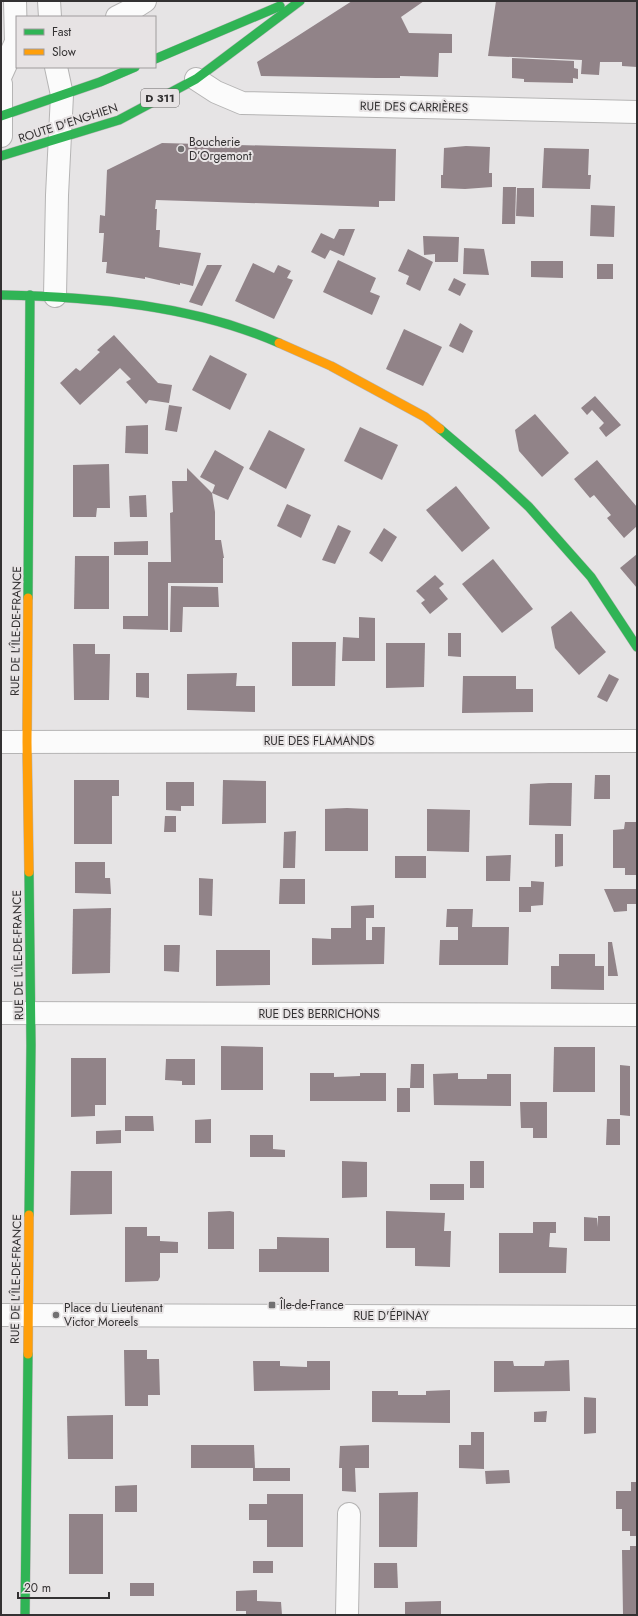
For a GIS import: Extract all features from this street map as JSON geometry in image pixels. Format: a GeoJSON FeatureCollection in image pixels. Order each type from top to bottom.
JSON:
{"type":"FeatureCollection","features":[{"type":"Feature","properties":{"kind":"street"},"geometry":{"type":"LineString","coordinates":[[1,75],[16,42],[15,1]]}},
{"type":"Feature","properties":{"kind":"street"},"geometry":{"type":"LineString","coordinates":[[49,1],[50,16]]}},
{"type":"Feature","properties":{"kind":"street"},"geometry":{"type":"LineString","coordinates":[[119,16],[145,1]]}},
{"type":"Feature","properties":{"kind":"street"},"geometry":{"type":"LineString","coordinates":[[156,59],[292,1]]}},
{"type":"Feature","properties":{"kind":"street","name":"ROUTE D'ENGHIEN"},"geometry":{"type":"LineString","coordinates":[[1,156],[119,120],[196,79],[300,1]]}},
{"type":"Feature","properties":{"kind":"street"},"geometry":{"type":"LineString","coordinates":[[55,296],[57,195],[62,94],[56,68]]}},
{"type":"Feature","properties":{"kind":"street"},"geometry":{"type":"LineString","coordinates":[[1,116],[100,82],[133,68]]}},
{"type":"Feature","properties":{"kind":"street","name":"RUE DES CARRIÈRES"},"geometry":{"type":"LineString","coordinates":[[196,79],[216,92],[242,103],[637,112]]}},
{"type":"Feature","properties":{"kind":"street"},"geometry":{"type":"LineString","coordinates":[[1,84],[1,136]]}},
{"type":"Feature","properties":{"kind":"street"},"geometry":{"type":"LineString","coordinates":[[1,295],[55,296],[136,304],[172,310],[210,319],[255,333],[331,366],[425,417],[499,479],[529,508],[591,577],[637,647]]}},
{"type":"Feature","properties":{"kind":"street","name":"RUE DE L'ÎLE-DE-FRANCE"},"geometry":{"type":"LineString","coordinates":[[25,1615],[31,1013],[27,742],[30,295]]}},
{"type":"Feature","properties":{"kind":"street","name":"RUE DES FLAMANDS"},"geometry":{"type":"LineString","coordinates":[[1,742],[637,740]]}},
{"type":"Feature","properties":{"kind":"street","name":"RUE DES BERRICHONS"},"geometry":{"type":"LineString","coordinates":[[1,1013],[637,1015]]}},
{"type":"Feature","properties":{"kind":"street","name":"RUE D'ÉPINAY"},"geometry":{"type":"LineString","coordinates":[[1,1315],[637,1317]]}},
{"type":"Feature","properties":{"kind":"street"},"geometry":{"type":"LineString","coordinates":[[347,1615],[349,1514]]}},
{"type":"Feature","properties":{"kind":"building"},"geometry":{"type":"Polygon","coordinates":[[[352,1],[424,1],[401,17],[409,33],[452,34],[452,53],[439,53],[438,77],[400,76],[400,78],[376,78],[261,76],[257,62],[352,1]]]}},
{"type":"Feature","properties":{"kind":"building"},"geometry":{"type":"Polygon","coordinates":[[[496,1],[637,1],[637,67],[622,66],[622,62],[600,62],[599,75],[581,74],[582,60],[488,56],[496,1]]]}},
{"type":"Feature","properties":{"kind":"building"},"geometry":{"type":"Polygon","coordinates":[[[512,58],[574,61],[574,68],[578,69],[578,79],[573,78],[573,83],[524,82],[524,79],[512,78],[512,58]]]}},
{"type":"Feature","properties":{"kind":"building"},"geometry":{"type":"Polygon","coordinates":[[[162,143],[396,149],[395,201],[379,201],[379,207],[156,200],[156,230],[160,230],[159,247],[201,253],[193,286],[180,283],[180,285],[145,277],[145,279],[106,273],[107,262],[102,262],[104,233],[99,233],[100,215],[105,216],[107,170],[162,143]]]}},
{"type":"Feature","properties":{"kind":"building"},"geometry":{"type":"Polygon","coordinates":[[[466,146],[490,147],[489,173],[492,173],[492,187],[465,189],[441,188],[444,148],[466,146]]]}},
{"type":"Feature","properties":{"kind":"building"},"geometry":{"type":"Polygon","coordinates":[[[544,148],[589,149],[588,175],[591,175],[590,189],[542,188],[544,148]]]}},
{"type":"Feature","properties":{"kind":"building"},"geometry":{"type":"Polygon","coordinates":[[[503,187],[516,187],[515,224],[502,224],[503,187]]]}},
{"type":"Feature","properties":{"kind":"building"},"geometry":{"type":"Polygon","coordinates":[[[517,188],[534,188],[534,217],[516,216],[517,188]]]}},
{"type":"Feature","properties":{"kind":"building"},"geometry":{"type":"Polygon","coordinates":[[[591,205],[615,206],[614,237],[590,236],[591,205]]]}},
{"type":"Feature","properties":{"kind":"building"},"geometry":{"type":"Polygon","coordinates":[[[339,229],[355,229],[344,256],[330,250],[325,259],[311,252],[321,233],[334,239],[339,229]]]}},
{"type":"Feature","properties":{"kind":"building"},"geometry":{"type":"Polygon","coordinates":[[[423,236],[459,237],[458,262],[435,262],[435,254],[424,255],[423,236]]]}},
{"type":"Feature","properties":{"kind":"building"},"geometry":{"type":"Polygon","coordinates":[[[464,248],[484,249],[489,275],[463,274],[464,248]]]}},
{"type":"Feature","properties":{"kind":"building"},"geometry":{"type":"Polygon","coordinates":[[[408,249],[433,262],[420,291],[406,284],[409,276],[398,271],[408,249]]]}},
{"type":"Feature","properties":{"kind":"building"},"geometry":{"type":"Polygon","coordinates":[[[338,260],[376,278],[370,292],[380,296],[372,315],[323,292],[338,260]]]}},
{"type":"Feature","properties":{"kind":"building"},"geometry":{"type":"Polygon","coordinates":[[[531,261],[563,261],[563,278],[531,277],[531,261]]]}},
{"type":"Feature","properties":{"kind":"building"},"geometry":{"type":"Polygon","coordinates":[[[253,263],[274,273],[278,265],[291,271],[287,278],[293,280],[274,319],[235,301],[253,263]]]}},
{"type":"Feature","properties":{"kind":"building"},"geometry":{"type":"Polygon","coordinates":[[[597,264],[613,264],[613,279],[597,279],[597,264]]]}},
{"type":"Feature","properties":{"kind":"building"},"geometry":{"type":"Polygon","coordinates":[[[207,265],[222,265],[202,306],[189,302],[207,265]]]}},
{"type":"Feature","properties":{"kind":"building"},"geometry":{"type":"Polygon","coordinates":[[[454,278],[466,284],[460,296],[448,290],[454,278]]]}},
{"type":"Feature","properties":{"kind":"building"},"geometry":{"type":"Polygon","coordinates":[[[460,323],[473,331],[463,353],[449,346],[460,323]]]}},
{"type":"Feature","properties":{"kind":"building"},"geometry":{"type":"Polygon","coordinates":[[[404,329],[442,347],[423,386],[386,369],[404,329]]]}},
{"type":"Feature","properties":{"kind":"building"},"geometry":{"type":"Polygon","coordinates":[[[114,335],[158,383],[172,385],[169,403],[149,400],[146,404],[126,382],[131,379],[120,368],[80,405],[60,383],[76,368],[80,371],[100,352],[97,350],[114,335]]]}},
{"type":"Feature","properties":{"kind":"building"},"geometry":{"type":"Polygon","coordinates":[[[210,355],[247,374],[230,410],[192,390],[210,355]]]}},
{"type":"Feature","properties":{"kind":"building"},"geometry":{"type":"Polygon","coordinates":[[[595,396],[621,425],[606,437],[599,428],[604,423],[592,410],[587,415],[581,408],[595,396]]]}},
{"type":"Feature","properties":{"kind":"building"},"geometry":{"type":"Polygon","coordinates":[[[169,405],[182,407],[177,432],[165,430],[169,405]]]}},
{"type":"Feature","properties":{"kind":"building"},"geometry":{"type":"Polygon","coordinates":[[[535,414],[569,453],[542,477],[519,451],[515,430],[535,414]]]}},
{"type":"Feature","properties":{"kind":"building"},"geometry":{"type":"Polygon","coordinates":[[[148,425],[148,454],[125,453],[126,426],[148,425]]]}},
{"type":"Feature","properties":{"kind":"building"},"geometry":{"type":"Polygon","coordinates":[[[360,427],[398,445],[382,480],[344,461],[360,427]]]}},
{"type":"Feature","properties":{"kind":"building"},"geometry":{"type":"Polygon","coordinates":[[[269,430],[305,449],[286,489],[249,469],[269,430]]]}},
{"type":"Feature","properties":{"kind":"building"},"geometry":{"type":"Polygon","coordinates":[[[215,450],[244,467],[228,500],[212,493],[215,485],[200,477],[215,450]]]}},
{"type":"Feature","properties":{"kind":"building"},"geometry":{"type":"Polygon","coordinates":[[[597,460],[637,507],[637,526],[624,538],[607,518],[611,515],[594,495],[590,498],[574,479],[597,460]]]}},
{"type":"Feature","properties":{"kind":"building"},"geometry":{"type":"Polygon","coordinates":[[[109,464],[110,508],[97,508],[96,517],[73,517],[73,465],[109,464]]]}},
{"type":"Feature","properties":{"kind":"building"},"geometry":{"type":"Polygon","coordinates":[[[187,468],[212,493],[215,512],[215,540],[221,540],[224,558],[223,583],[168,583],[168,630],[123,629],[123,616],[148,616],[148,562],[171,562],[170,513],[173,512],[172,481],[187,481],[187,468]]]}},
{"type":"Feature","properties":{"kind":"building"},"geometry":{"type":"Polygon","coordinates":[[[456,486],[490,528],[462,552],[426,510],[456,486]]]}},
{"type":"Feature","properties":{"kind":"building"},"geometry":{"type":"Polygon","coordinates":[[[146,495],[147,517],[130,517],[129,496],[146,495]]]}},
{"type":"Feature","properties":{"kind":"building"},"geometry":{"type":"Polygon","coordinates":[[[287,504],[311,515],[301,538],[277,526],[287,504]]]}},
{"type":"Feature","properties":{"kind":"building"},"geometry":{"type":"Polygon","coordinates":[[[338,525],[351,531],[335,564],[322,560],[338,525]]]}},
{"type":"Feature","properties":{"kind":"building"},"geometry":{"type":"Polygon","coordinates":[[[384,528],[397,537],[382,562],[369,553],[384,528]]]}},
{"type":"Feature","properties":{"kind":"building"},"geometry":{"type":"Polygon","coordinates":[[[148,541],[148,555],[114,555],[114,542],[148,541]]]}},
{"type":"Feature","properties":{"kind":"building"},"geometry":{"type":"Polygon","coordinates":[[[637,554],[637,588],[620,568],[637,554]]]}},
{"type":"Feature","properties":{"kind":"building"},"geometry":{"type":"Polygon","coordinates":[[[75,556],[109,556],[109,609],[74,609],[75,556]]]}},
{"type":"Feature","properties":{"kind":"building"},"geometry":{"type":"Polygon","coordinates":[[[493,559],[533,609],[502,633],[462,584],[493,559]]]}},
{"type":"Feature","properties":{"kind":"building"},"geometry":{"type":"Polygon","coordinates":[[[435,575],[444,584],[439,588],[448,599],[430,614],[421,603],[425,600],[416,591],[435,575]]]}},
{"type":"Feature","properties":{"kind":"building"},"geometry":{"type":"Polygon","coordinates":[[[171,586],[218,587],[219,607],[183,607],[182,632],[170,632],[171,586]]]}},
{"type":"Feature","properties":{"kind":"building"},"geometry":{"type":"Polygon","coordinates":[[[571,611],[606,652],[579,675],[555,648],[551,627],[571,611]]]}},
{"type":"Feature","properties":{"kind":"building"},"geometry":{"type":"Polygon","coordinates":[[[359,617],[375,618],[375,661],[342,661],[343,637],[359,638],[359,617]]]}},
{"type":"Feature","properties":{"kind":"building"},"geometry":{"type":"Polygon","coordinates":[[[448,633],[461,633],[461,657],[448,656],[448,633]]]}},
{"type":"Feature","properties":{"kind":"building"},"geometry":{"type":"Polygon","coordinates":[[[292,642],[336,642],[335,686],[292,686],[292,642]]]}},
{"type":"Feature","properties":{"kind":"building"},"geometry":{"type":"Polygon","coordinates":[[[386,643],[425,643],[424,687],[386,688],[386,643]]]}},
{"type":"Feature","properties":{"kind":"building"},"geometry":{"type":"Polygon","coordinates":[[[73,644],[95,644],[95,654],[110,654],[109,700],[74,700],[73,644]]]}},
{"type":"Feature","properties":{"kind":"building"},"geometry":{"type":"Polygon","coordinates":[[[136,673],[149,673],[149,698],[136,697],[136,673]]]}},
{"type":"Feature","properties":{"kind":"building"},"geometry":{"type":"Polygon","coordinates":[[[237,673],[236,686],[255,686],[255,712],[187,710],[187,674],[237,673]]]}},
{"type":"Feature","properties":{"kind":"building"},"geometry":{"type":"Polygon","coordinates":[[[609,674],[619,679],[607,702],[597,697],[609,674]]]}},
{"type":"Feature","properties":{"kind":"building"},"geometry":{"type":"Polygon","coordinates":[[[463,676],[516,676],[516,689],[533,689],[533,712],[462,713],[463,676]]]}},
{"type":"Feature","properties":{"kind":"building"},"geometry":{"type":"Polygon","coordinates":[[[595,775],[610,775],[610,799],[594,799],[595,775]]]}},
{"type":"Feature","properties":{"kind":"building"},"geometry":{"type":"Polygon","coordinates":[[[74,780],[119,780],[119,796],[112,796],[112,844],[74,844],[74,780]]]}},
{"type":"Feature","properties":{"kind":"building"},"geometry":{"type":"Polygon","coordinates":[[[223,780],[266,781],[266,823],[222,824],[223,780]]]}},
{"type":"Feature","properties":{"kind":"building"},"geometry":{"type":"Polygon","coordinates":[[[166,782],[194,782],[194,806],[181,806],[181,811],[166,810],[166,782]]]}},
{"type":"Feature","properties":{"kind":"building"},"geometry":{"type":"Polygon","coordinates":[[[572,783],[571,826],[529,825],[530,784],[572,783]]]}},
{"type":"Feature","properties":{"kind":"building"},"geometry":{"type":"Polygon","coordinates":[[[325,809],[368,809],[368,851],[325,851],[325,809]]]}},
{"type":"Feature","properties":{"kind":"building"},"geometry":{"type":"Polygon","coordinates":[[[427,809],[470,810],[469,852],[427,851],[427,809]]]}},
{"type":"Feature","properties":{"kind":"building"},"geometry":{"type":"Polygon","coordinates":[[[165,816],[176,816],[176,832],[164,832],[165,816]]]}},
{"type":"Feature","properties":{"kind":"building"},"geometry":{"type":"Polygon","coordinates":[[[625,822],[637,822],[637,875],[625,875],[625,868],[613,868],[613,830],[624,829],[625,822]]]}},
{"type":"Feature","properties":{"kind":"building"},"geometry":{"type":"Polygon","coordinates":[[[296,831],[295,868],[283,868],[284,832],[296,831]]]}},
{"type":"Feature","properties":{"kind":"building"},"geometry":{"type":"Polygon","coordinates":[[[555,834],[563,834],[563,866],[555,867],[555,834]]]}},
{"type":"Feature","properties":{"kind":"building"},"geometry":{"type":"Polygon","coordinates":[[[511,855],[510,881],[486,881],[486,856],[511,855]]]}},
{"type":"Feature","properties":{"kind":"building"},"geometry":{"type":"Polygon","coordinates":[[[395,856],[426,856],[426,878],[395,878],[395,856]]]}},
{"type":"Feature","properties":{"kind":"building"},"geometry":{"type":"Polygon","coordinates":[[[75,862],[105,862],[105,878],[110,878],[111,894],[75,893],[75,862]]]}},
{"type":"Feature","properties":{"kind":"building"},"geometry":{"type":"Polygon","coordinates":[[[199,878],[213,879],[212,916],[199,915],[199,878]]]}},
{"type":"Feature","properties":{"kind":"building"},"geometry":{"type":"Polygon","coordinates":[[[280,879],[305,879],[305,904],[279,904],[280,879]]]}},
{"type":"Feature","properties":{"kind":"building"},"geometry":{"type":"Polygon","coordinates":[[[531,881],[544,882],[543,905],[531,906],[531,912],[519,912],[519,887],[531,887],[531,881]]]}},
{"type":"Feature","properties":{"kind":"building"},"geometry":{"type":"Polygon","coordinates":[[[604,889],[637,889],[637,904],[627,904],[627,911],[614,912],[604,889]]]}},
{"type":"Feature","properties":{"kind":"building"},"geometry":{"type":"Polygon","coordinates":[[[374,905],[374,918],[366,918],[366,940],[372,940],[372,927],[385,927],[384,964],[312,965],[312,938],[331,939],[331,928],[351,928],[351,906],[374,905]]]}},
{"type":"Feature","properties":{"kind":"building"},"geometry":{"type":"Polygon","coordinates":[[[111,908],[110,973],[72,974],[73,909],[111,908]]]}},
{"type":"Feature","properties":{"kind":"building"},"geometry":{"type":"Polygon","coordinates":[[[447,909],[473,909],[472,927],[509,927],[508,965],[439,965],[440,940],[458,940],[458,927],[446,927],[447,909]]]}},
{"type":"Feature","properties":{"kind":"building"},"geometry":{"type":"Polygon","coordinates":[[[608,942],[612,942],[618,976],[608,976],[608,942]]]}},
{"type":"Feature","properties":{"kind":"building"},"geometry":{"type":"Polygon","coordinates":[[[164,945],[180,945],[179,972],[164,971],[164,945]]]}},
{"type":"Feature","properties":{"kind":"building"},"geometry":{"type":"Polygon","coordinates":[[[216,950],[270,950],[270,985],[216,986],[216,950]]]}},
{"type":"Feature","properties":{"kind":"building"},"geometry":{"type":"Polygon","coordinates":[[[559,954],[595,954],[595,966],[604,966],[604,990],[551,989],[551,966],[559,966],[559,954]]]}},
{"type":"Feature","properties":{"kind":"building"},"geometry":{"type":"Polygon","coordinates":[[[221,1046],[263,1047],[263,1090],[221,1090],[221,1046]]]}},
{"type":"Feature","properties":{"kind":"building"},"geometry":{"type":"Polygon","coordinates":[[[554,1047],[595,1047],[595,1092],[553,1092],[554,1047]]]}},
{"type":"Feature","properties":{"kind":"building"},"geometry":{"type":"Polygon","coordinates":[[[71,1058],[106,1058],[106,1105],[95,1105],[95,1116],[71,1117],[71,1058]]]}},
{"type":"Feature","properties":{"kind":"building"},"geometry":{"type":"Polygon","coordinates":[[[166,1059],[195,1059],[195,1085],[182,1085],[182,1081],[165,1080],[166,1059]]]}},
{"type":"Feature","properties":{"kind":"building"},"geometry":{"type":"Polygon","coordinates":[[[411,1064],[424,1064],[424,1088],[410,1088],[411,1064]]]}},
{"type":"Feature","properties":{"kind":"building"},"geometry":{"type":"Polygon","coordinates":[[[620,1065],[630,1066],[630,1116],[620,1115],[620,1065]]]}},
{"type":"Feature","properties":{"kind":"building"},"geometry":{"type":"Polygon","coordinates":[[[310,1073],[334,1073],[334,1077],[360,1076],[360,1073],[386,1073],[386,1101],[310,1101],[310,1073]]]}},
{"type":"Feature","properties":{"kind":"building"},"geometry":{"type":"Polygon","coordinates":[[[458,1073],[458,1079],[487,1079],[487,1074],[511,1074],[511,1106],[434,1105],[433,1074],[458,1073]]]}},
{"type":"Feature","properties":{"kind":"building"},"geometry":{"type":"Polygon","coordinates":[[[397,1088],[410,1088],[410,1112],[397,1112],[397,1088]]]}},
{"type":"Feature","properties":{"kind":"building"},"geometry":{"type":"Polygon","coordinates":[[[520,1102],[547,1102],[547,1138],[533,1138],[533,1128],[521,1128],[520,1102]]]}},
{"type":"Feature","properties":{"kind":"building"},"geometry":{"type":"Polygon","coordinates":[[[125,1116],[153,1116],[154,1131],[125,1131],[125,1116]]]}},
{"type":"Feature","properties":{"kind":"building"},"geometry":{"type":"Polygon","coordinates":[[[211,1119],[211,1143],[195,1143],[195,1120],[211,1119]]]}},
{"type":"Feature","properties":{"kind":"building"},"geometry":{"type":"Polygon","coordinates":[[[607,1119],[620,1119],[620,1145],[606,1145],[607,1119]]]}},
{"type":"Feature","properties":{"kind":"building"},"geometry":{"type":"Polygon","coordinates":[[[121,1130],[121,1143],[96,1144],[96,1131],[121,1130]]]}},
{"type":"Feature","properties":{"kind":"building"},"geometry":{"type":"Polygon","coordinates":[[[250,1135],[273,1135],[273,1149],[285,1150],[285,1157],[250,1157],[250,1135]]]}},
{"type":"Feature","properties":{"kind":"building"},"geometry":{"type":"Polygon","coordinates":[[[342,1161],[367,1162],[367,1197],[342,1198],[342,1161]]]}},
{"type":"Feature","properties":{"kind":"building"},"geometry":{"type":"Polygon","coordinates":[[[470,1161],[484,1161],[484,1188],[470,1188],[470,1161]]]}},
{"type":"Feature","properties":{"kind":"building"},"geometry":{"type":"Polygon","coordinates":[[[71,1171],[112,1171],[112,1214],[70,1215],[71,1171]]]}},
{"type":"Feature","properties":{"kind":"building"},"geometry":{"type":"Polygon","coordinates":[[[430,1184],[464,1184],[464,1200],[430,1200],[430,1184]]]}},
{"type":"Feature","properties":{"kind":"building"},"geometry":{"type":"Polygon","coordinates":[[[386,1211],[445,1213],[444,1231],[451,1231],[450,1267],[415,1266],[415,1248],[386,1248],[386,1211]]]}},
{"type":"Feature","properties":{"kind":"building"},"geometry":{"type":"Polygon","coordinates":[[[208,1212],[234,1212],[234,1249],[208,1249],[208,1212]]]}},
{"type":"Feature","properties":{"kind":"building"},"geometry":{"type":"Polygon","coordinates":[[[598,1216],[610,1216],[610,1241],[584,1241],[584,1217],[597,1218],[598,1227],[598,1216]]]}},
{"type":"Feature","properties":{"kind":"building"},"geometry":{"type":"Polygon","coordinates":[[[533,1222],[556,1222],[556,1233],[550,1233],[549,1247],[567,1248],[566,1273],[499,1273],[499,1233],[533,1233],[533,1222]]]}},
{"type":"Feature","properties":{"kind":"building"},"geometry":{"type":"Polygon","coordinates":[[[125,1227],[147,1227],[147,1236],[160,1236],[160,1241],[178,1242],[178,1253],[160,1253],[160,1277],[158,1281],[125,1282],[125,1227]]]}},
{"type":"Feature","properties":{"kind":"building"},"geometry":{"type":"Polygon","coordinates":[[[277,1237],[329,1238],[329,1272],[259,1272],[259,1249],[277,1249],[277,1237]]]}},
{"type":"Feature","properties":{"kind":"building"},"geometry":{"type":"Polygon","coordinates":[[[124,1350],[147,1350],[147,1359],[159,1359],[160,1395],[148,1395],[148,1406],[125,1406],[124,1350]]]}},
{"type":"Feature","properties":{"kind":"building"},"geometry":{"type":"Polygon","coordinates":[[[569,1360],[570,1391],[494,1392],[494,1361],[513,1361],[514,1366],[544,1366],[545,1361],[569,1360]]]}},
{"type":"Feature","properties":{"kind":"building"},"geometry":{"type":"Polygon","coordinates":[[[253,1361],[280,1361],[280,1366],[307,1367],[307,1361],[330,1361],[330,1390],[254,1391],[253,1361]]]}},
{"type":"Feature","properties":{"kind":"building"},"geometry":{"type":"Polygon","coordinates":[[[450,1390],[450,1423],[372,1422],[372,1391],[398,1391],[398,1395],[426,1395],[426,1391],[450,1390]]]}},
{"type":"Feature","properties":{"kind":"building"},"geometry":{"type":"Polygon","coordinates":[[[584,1397],[596,1398],[596,1433],[584,1434],[584,1397]]]}},
{"type":"Feature","properties":{"kind":"building"},"geometry":{"type":"Polygon","coordinates":[[[547,1411],[546,1422],[534,1422],[534,1412],[547,1411]]]}},
{"type":"Feature","properties":{"kind":"building"},"geometry":{"type":"Polygon","coordinates":[[[113,1415],[113,1459],[68,1459],[67,1416],[113,1415]]]}},
{"type":"Feature","properties":{"kind":"building"},"geometry":{"type":"Polygon","coordinates":[[[471,1432],[484,1432],[484,1469],[459,1468],[459,1445],[471,1445],[471,1432]]]}},
{"type":"Feature","properties":{"kind":"building"},"geometry":{"type":"Polygon","coordinates":[[[191,1445],[254,1445],[255,1468],[191,1468],[191,1445]]]}},
{"type":"Feature","properties":{"kind":"building"},"geometry":{"type":"Polygon","coordinates":[[[369,1445],[369,1468],[355,1468],[356,1492],[342,1491],[342,1468],[339,1468],[340,1446],[369,1445]]]}},
{"type":"Feature","properties":{"kind":"building"},"geometry":{"type":"Polygon","coordinates":[[[253,1468],[290,1468],[290,1481],[253,1481],[253,1468]]]}},
{"type":"Feature","properties":{"kind":"building"},"geometry":{"type":"Polygon","coordinates":[[[509,1470],[510,1483],[486,1484],[485,1471],[509,1470]]]}},
{"type":"Feature","properties":{"kind":"building"},"geometry":{"type":"Polygon","coordinates":[[[631,1482],[637,1482],[637,1536],[630,1536],[630,1531],[622,1531],[622,1509],[616,1509],[616,1491],[631,1491],[631,1482]]]}},
{"type":"Feature","properties":{"kind":"building"},"geometry":{"type":"Polygon","coordinates":[[[137,1485],[137,1512],[115,1512],[115,1486],[137,1485]]]}},
{"type":"Feature","properties":{"kind":"building"},"geometry":{"type":"Polygon","coordinates":[[[418,1492],[417,1547],[379,1547],[379,1493],[418,1492]]]}},
{"type":"Feature","properties":{"kind":"building"},"geometry":{"type":"Polygon","coordinates":[[[267,1494],[303,1494],[303,1547],[267,1547],[267,1520],[249,1520],[249,1504],[267,1504],[267,1494]]]}},
{"type":"Feature","properties":{"kind":"building"},"geometry":{"type":"Polygon","coordinates":[[[69,1514],[103,1514],[103,1574],[69,1574],[69,1514]]]}},
{"type":"Feature","properties":{"kind":"building"},"geometry":{"type":"Polygon","coordinates":[[[630,1546],[637,1546],[637,1615],[623,1615],[622,1550],[630,1550],[630,1546]]]}},
{"type":"Feature","properties":{"kind":"building"},"geometry":{"type":"Polygon","coordinates":[[[253,1561],[273,1561],[273,1573],[253,1573],[253,1561]]]}},
{"type":"Feature","properties":{"kind":"building"},"geometry":{"type":"Polygon","coordinates":[[[374,1563],[397,1563],[398,1588],[374,1588],[374,1563]]]}},
{"type":"Feature","properties":{"kind":"building"},"geometry":{"type":"Polygon","coordinates":[[[130,1583],[154,1583],[154,1596],[130,1596],[130,1583]]]}},
{"type":"Feature","properties":{"kind":"building"},"geometry":{"type":"Polygon","coordinates":[[[257,1590],[257,1601],[281,1602],[282,1615],[246,1615],[246,1611],[236,1611],[236,1591],[257,1590]]]}},
{"type":"Feature","properties":{"kind":"building"},"geometry":{"type":"Polygon","coordinates":[[[441,1601],[441,1615],[405,1615],[405,1602],[441,1601]]]}},
{"type":"Feature","properties":{"kind":"traffic: fast"},"geometry":{"type":"LineString","coordinates":[[1,156],[119,120],[196,79],[300,1]]}},
{"type":"Feature","properties":{"kind":"traffic: fast"},"geometry":{"type":"LineString","coordinates":[[156,59],[280,6]]}},
{"type":"Feature","properties":{"kind":"traffic: fast"},"geometry":{"type":"LineString","coordinates":[[1,116],[100,82],[133,68]]}},
{"type":"Feature","properties":{"kind":"traffic: fast"},"geometry":{"type":"LineString","coordinates":[[1,295],[107,301],[178,312],[246,330],[279,343]]}},
{"type":"Feature","properties":{"kind":"traffic: fast"},"geometry":{"type":"LineString","coordinates":[[28,598],[30,295]]}},
{"type":"Feature","properties":{"kind":"traffic: fast"},"geometry":{"type":"LineString","coordinates":[[440,429],[499,479],[529,507],[591,577],[637,647]]}},
{"type":"Feature","properties":{"kind":"traffic: fast"},"geometry":{"type":"LineString","coordinates":[[29,872],[31,1045],[29,1215]]}},
{"type":"Feature","properties":{"kind":"traffic: fast"},"geometry":{"type":"LineString","coordinates":[[25,1615],[28,1354]]}},
{"type":"Feature","properties":{"kind":"traffic: slow"},"geometry":{"type":"LineString","coordinates":[[279,343],[331,366],[425,417],[440,429]]}},
{"type":"Feature","properties":{"kind":"traffic: slow"},"geometry":{"type":"LineString","coordinates":[[28,598],[27,742],[29,872]]}},
{"type":"Feature","properties":{"kind":"traffic: slow"},"geometry":{"type":"LineString","coordinates":[[28,1354],[29,1215]]}},
{"type":"Feature","properties":{"kind":"place","name":"Boucherie D’Orgemont"},"geometry":{"type":"Point","coordinates":[181,149]}},
{"type":"Feature","properties":{"kind":"place","name":"Île-de-France"},"geometry":{"type":"Point","coordinates":[272,1305]}},
{"type":"Feature","properties":{"kind":"place","name":"Place du Lieutenant Victor Moreels"},"geometry":{"type":"Point","coordinates":[56,1315]}}]}
